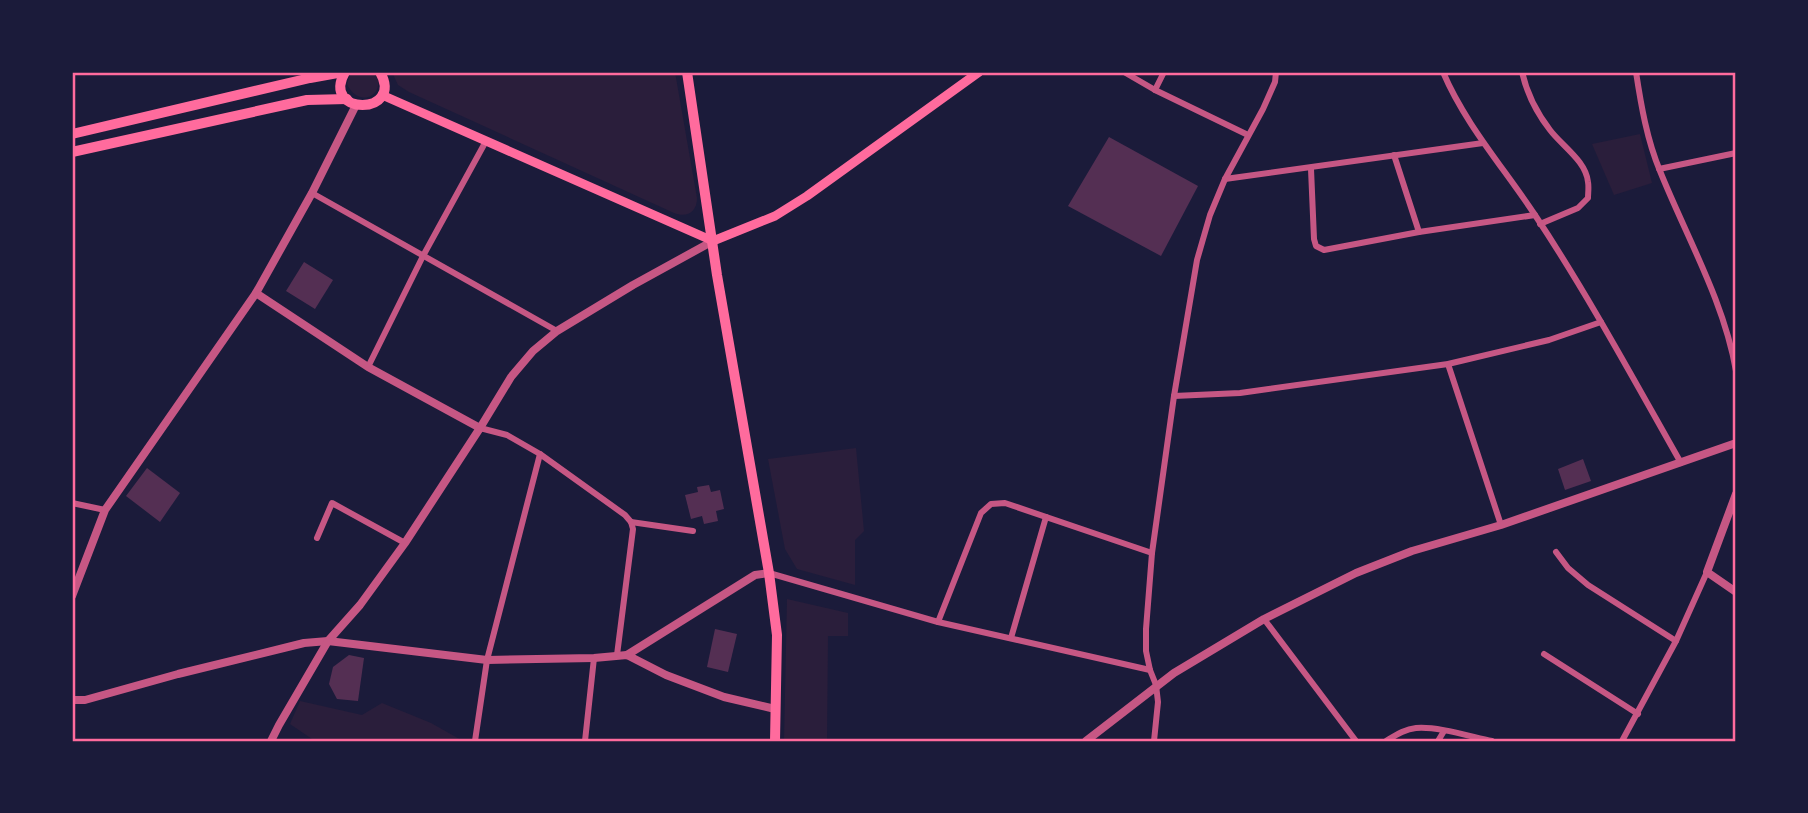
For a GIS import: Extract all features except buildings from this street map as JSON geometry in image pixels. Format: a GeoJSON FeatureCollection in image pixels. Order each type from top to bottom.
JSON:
{"type":"FeatureCollection","features":[{"type":"Feature","properties":{"kind":"main road"},"geometry":{"type":"LineString","coordinates":[[344,72],[341,89],[351,102]]}},
{"type":"Feature","properties":{"kind":"main road"},"geometry":{"type":"LineString","coordinates":[[72,134],[344,72]]}},
{"type":"Feature","properties":{"kind":"main road"},"geometry":{"type":"LineString","coordinates":[[72,152],[307,100],[351,102],[362,106],[373,104],[382,95],[384,81],[380,72]]}},
{"type":"Feature","properties":{"kind":"main road"},"geometry":{"type":"LineString","coordinates":[[687,72],[732,364],[769,573],[777,635],[775,741]]}},
{"type":"Feature","properties":{"kind":"main road"},"geometry":{"type":"LineString","coordinates":[[382,95],[713,241],[775,216],[807,196],[979,72]]}},
{"type":"Feature","properties":{"kind":"street"},"geometry":{"type":"LineString","coordinates":[[1124,72],[1248,135]]}},
{"type":"Feature","properties":{"kind":"street"},"geometry":{"type":"LineString","coordinates":[[1155,90],[1164,72]]}},
{"type":"Feature","properties":{"kind":"street"},"geometry":{"type":"LineString","coordinates":[[1154,741],[1158,702],[1146,651],[1152,553],[1174,396],[1200,247],[1210,215],[1275,82],[1276,72]]}},
{"type":"Feature","properties":{"kind":"street"},"geometry":{"type":"LineString","coordinates":[[1443,72],[1483,143],[1535,215],[1601,322],[1681,463]]}},
{"type":"Feature","properties":{"kind":"street"},"geometry":{"type":"LineString","coordinates":[[1522,72],[1527,92],[1539,115],[1580,163],[1588,179],[1588,198],[1578,208],[1540,224]]}},
{"type":"Feature","properties":{"kind":"street"},"geometry":{"type":"LineString","coordinates":[[1636,72],[1642,109],[1659,169],[1710,284],[1736,371]]}},
{"type":"Feature","properties":{"kind":"street"},"geometry":{"type":"LineString","coordinates":[[72,596],[74,581],[105,510],[256,293],[312,193],[351,102]]}},
{"type":"Feature","properties":{"kind":"street"},"geometry":{"type":"LineString","coordinates":[[368,367],[486,141]]}},
{"type":"Feature","properties":{"kind":"street"},"geometry":{"type":"LineString","coordinates":[[1226,179],[1483,143]]}},
{"type":"Feature","properties":{"kind":"street"},"geometry":{"type":"LineString","coordinates":[[1659,169],[1736,153]]}},
{"type":"Feature","properties":{"kind":"street"},"geometry":{"type":"LineString","coordinates":[[1394,155],[1419,232]]}},
{"type":"Feature","properties":{"kind":"street"},"geometry":{"type":"LineString","coordinates":[[1311,169],[1314,239],[1316,246],[1324,250],[1419,232],[1535,215]]}},
{"type":"Feature","properties":{"kind":"street"},"geometry":{"type":"LineString","coordinates":[[312,193],[557,331]]}},
{"type":"Feature","properties":{"kind":"street"},"geometry":{"type":"LineString","coordinates":[[271,741],[328,641],[360,605],[405,544],[511,377],[533,351],[557,331],[713,241]]}},
{"type":"Feature","properties":{"kind":"street"},"geometry":{"type":"LineString","coordinates":[[256,293],[368,367],[480,428],[508,435],[540,454],[625,515],[633,529],[622,655]]}},
{"type":"Feature","properties":{"kind":"street"},"geometry":{"type":"LineString","coordinates":[[1174,396],[1240,393],[1448,364],[1549,340],[1601,322]]}},
{"type":"Feature","properties":{"kind":"street"},"geometry":{"type":"LineString","coordinates":[[1448,364],[1501,525]]}},
{"type":"Feature","properties":{"kind":"street"},"geometry":{"type":"LineString","coordinates":[[1086,741],[1174,673],[1264,619],[1356,573],[1412,551],[1501,525],[1736,443]]}},
{"type":"Feature","properties":{"kind":"street"},"geometry":{"type":"LineString","coordinates":[[475,741],[487,660],[540,454]]}},
{"type":"Feature","properties":{"kind":"street"},"geometry":{"type":"LineString","coordinates":[[1622,741],[1638,714],[1707,572],[1736,494]]}},
{"type":"Feature","properties":{"kind":"street"},"geometry":{"type":"LineString","coordinates":[[72,503],[105,510]]}},
{"type":"Feature","properties":{"kind":"street"},"geometry":{"type":"LineString","coordinates":[[317,538],[332,503],[405,544]]}},
{"type":"Feature","properties":{"kind":"street"},"geometry":{"type":"LineString","coordinates":[[938,622],[981,513],[991,504],[1004,503],[1152,553]]}},
{"type":"Feature","properties":{"kind":"street"},"geometry":{"type":"LineString","coordinates":[[1011,638],[1046,517]]}},
{"type":"Feature","properties":{"kind":"street"},"geometry":{"type":"LineString","coordinates":[[631,522],[693,531]]}},
{"type":"Feature","properties":{"kind":"street"},"geometry":{"type":"LineString","coordinates":[[1556,552],[1568,568],[1588,585],[1675,640]]}},
{"type":"Feature","properties":{"kind":"street"},"geometry":{"type":"LineString","coordinates":[[1707,572],[1736,592]]}},
{"type":"Feature","properties":{"kind":"street"},"geometry":{"type":"LineString","coordinates":[[72,700],[85,700],[304,643],[328,641],[487,660],[622,655],[755,575],[769,573],[938,622],[1150,670]]}},
{"type":"Feature","properties":{"kind":"street"},"geometry":{"type":"LineString","coordinates":[[1264,619],[1356,741]]}},
{"type":"Feature","properties":{"kind":"street"},"geometry":{"type":"LineString","coordinates":[[1544,654],[1638,714]]}},
{"type":"Feature","properties":{"kind":"street"},"geometry":{"type":"LineString","coordinates":[[622,655],[724,697],[775,709]]}},
{"type":"Feature","properties":{"kind":"street"},"geometry":{"type":"LineString","coordinates":[[585,741],[594,658]]}},
{"type":"Feature","properties":{"kind":"street"},"geometry":{"type":"LineString","coordinates":[[1386,741],[1400,732],[1418,728],[1492,741]]}},
{"type":"Feature","properties":{"kind":"street"},"geometry":{"type":"LineString","coordinates":[[1438,741],[1444,731]]}},
{"type":"Feature","properties":{"kind":"shaded area"},"geometry":{"type":"Polygon","coordinates":[[[351,72],[376,72],[378,88],[375,93],[364,98],[352,92],[347,84],[351,72]]]}},
{"type":"Feature","properties":{"kind":"shaded area"},"geometry":{"type":"Polygon","coordinates":[[[392,72],[675,72],[697,198],[695,207],[687,214],[674,213],[409,92],[398,85],[392,72]]]}},
{"type":"Feature","properties":{"kind":"shaded area"},"geometry":{"type":"Polygon","coordinates":[[[1640,134],[1652,183],[1614,195],[1592,144],[1640,134]]]}},
{"type":"Feature","properties":{"kind":"shaded area"},"geometry":{"type":"Polygon","coordinates":[[[856,448],[864,531],[855,540],[855,585],[797,569],[785,549],[768,459],[856,448]]]}},
{"type":"Feature","properties":{"kind":"shaded area"},"geometry":{"type":"Polygon","coordinates":[[[787,599],[848,613],[848,636],[828,636],[827,741],[784,741],[787,599]]]}},
{"type":"Feature","properties":{"kind":"shaded area"},"geometry":{"type":"Polygon","coordinates":[[[300,701],[362,715],[382,703],[431,723],[463,741],[315,741],[290,724],[300,701]]]}}]}
